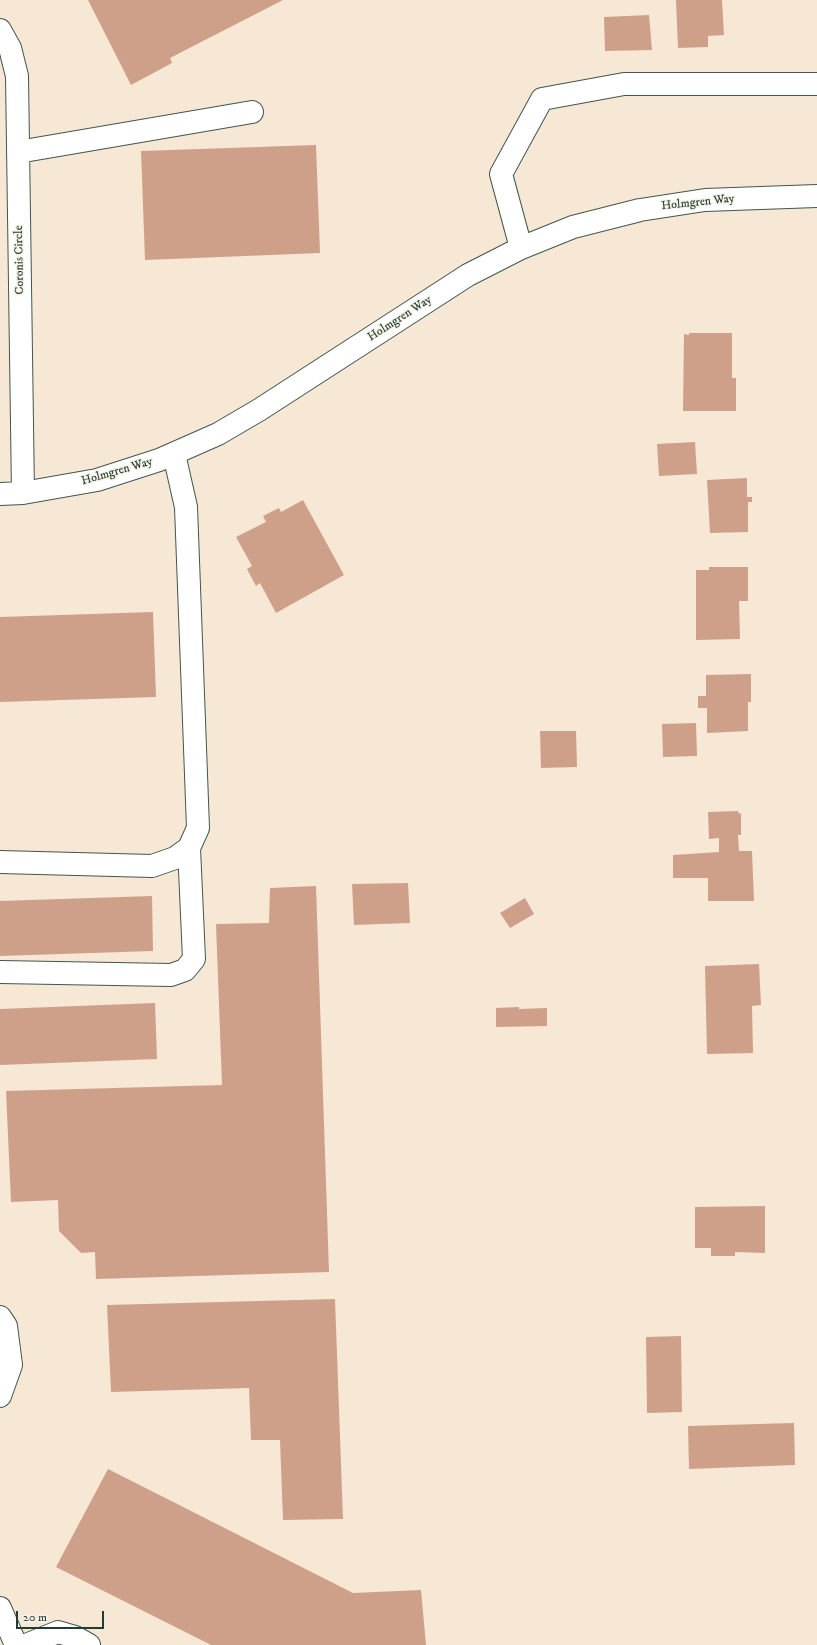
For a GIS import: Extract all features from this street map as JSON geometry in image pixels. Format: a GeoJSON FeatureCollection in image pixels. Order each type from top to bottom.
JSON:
{"type":"FeatureCollection","features":[{"type":"Feature","properties":{"kind":"street","name":"Coronis Circle"},"geometry":{"type":"LineString","coordinates":[[0,30],[10,48],[17,76],[23,493]]}},
{"type":"Feature","properties":{"kind":"street"},"geometry":{"type":"LineString","coordinates":[[521,248],[501,174],[542,100],[624,84],[817,84]]}},
{"type":"Feature","properties":{"kind":"street"},"geometry":{"type":"LineString","coordinates":[[18,152],[252,112]]}},
{"type":"Feature","properties":{"kind":"street","name":"Holmgren Way"},"geometry":{"type":"LineString","coordinates":[[0,494],[23,493],[96,480],[159,460],[218,434],[259,410],[468,276],[521,248],[573,227],[640,210],[705,200],[817,196]]}},
{"type":"Feature","properties":{"kind":"street"},"geometry":{"type":"LineString","coordinates":[[0,972],[171,976],[185,970],[194,959],[189,848],[198,828],[186,507],[174,454]]}},
{"type":"Feature","properties":{"kind":"street"},"geometry":{"type":"LineString","coordinates":[[0,862],[152,866],[175,858],[189,848]]}},
{"type":"Feature","properties":{"kind":"street"},"geometry":{"type":"LineString","coordinates":[[0,1317],[6,1326],[11,1365],[0,1396]]}},
{"type":"Feature","properties":{"kind":"street"},"geometry":{"type":"LineString","coordinates":[[0,1608],[16,1645]]}},
{"type":"Feature","properties":{"kind":"street"},"geometry":{"type":"LineString","coordinates":[[26,1645],[58,1632],[74,1637],[89,1645]]}},
{"type":"Feature","properties":{"kind":"building"},"geometry":{"type":"Polygon","coordinates":[[[88,0],[283,0],[170,58],[172,63],[131,85],[88,0]]]}},
{"type":"Feature","properties":{"kind":"building"},"geometry":{"type":"Polygon","coordinates":[[[676,0],[722,0],[724,35],[708,36],[708,47],[678,48],[676,0]]]}},
{"type":"Feature","properties":{"kind":"building"},"geometry":{"type":"Polygon","coordinates":[[[649,15],[652,50],[605,51],[604,17],[649,15]]]}},
{"type":"Feature","properties":{"kind":"building"},"geometry":{"type":"Polygon","coordinates":[[[316,145],[320,253],[145,260],[141,151],[316,145]]]}},
{"type":"Feature","properties":{"kind":"building"},"geometry":{"type":"Polygon","coordinates":[[[689,333],[732,333],[732,378],[736,378],[736,411],[683,411],[684,334],[689,335],[689,333]]]}},
{"type":"Feature","properties":{"kind":"building"},"geometry":{"type":"Polygon","coordinates":[[[695,442],[697,474],[659,476],[657,444],[695,442]]]}},
{"type":"Feature","properties":{"kind":"building"},"geometry":{"type":"Polygon","coordinates":[[[747,478],[747,497],[752,497],[752,502],[748,502],[748,532],[710,533],[707,480],[747,478]]]}},
{"type":"Feature","properties":{"kind":"building"},"geometry":{"type":"Polygon","coordinates":[[[303,500],[344,575],[276,613],[260,583],[256,586],[247,569],[252,566],[236,537],[266,522],[263,516],[279,508],[281,512],[303,500]]]}},
{"type":"Feature","properties":{"kind":"building"},"geometry":{"type":"Polygon","coordinates":[[[709,567],[748,567],[748,601],[739,601],[740,639],[696,640],[696,570],[709,570],[709,567]]]}},
{"type":"Feature","properties":{"kind":"building"},"geometry":{"type":"Polygon","coordinates":[[[153,612],[156,697],[0,702],[0,617],[153,612]]]}},
{"type":"Feature","properties":{"kind":"building"},"geometry":{"type":"Polygon","coordinates":[[[751,674],[751,702],[748,702],[748,731],[707,733],[707,708],[698,708],[698,696],[706,696],[706,675],[751,674]]]}},
{"type":"Feature","properties":{"kind":"building"},"geometry":{"type":"Polygon","coordinates":[[[696,723],[697,756],[663,757],[662,724],[696,723]]]}},
{"type":"Feature","properties":{"kind":"building"},"geometry":{"type":"Polygon","coordinates":[[[540,731],[576,731],[577,767],[541,768],[540,731]]]}},
{"type":"Feature","properties":{"kind":"building"},"geometry":{"type":"Polygon","coordinates":[[[738,811],[739,814],[741,813],[741,835],[738,835],[739,851],[752,851],[754,901],[708,901],[708,878],[673,878],[673,855],[719,852],[719,838],[709,839],[708,812],[738,811]]]}},
{"type":"Feature","properties":{"kind":"building"},"geometry":{"type":"Polygon","coordinates":[[[408,883],[410,923],[354,925],[352,884],[408,883]]]}},
{"type":"Feature","properties":{"kind":"building"},"geometry":{"type":"Polygon","coordinates":[[[316,886],[329,1272],[96,1279],[95,1252],[81,1253],[59,1231],[58,1200],[11,1202],[6,1091],[222,1085],[216,924],[269,923],[270,888],[316,886]]]}},
{"type":"Feature","properties":{"kind":"building"},"geometry":{"type":"Polygon","coordinates":[[[152,896],[153,951],[0,956],[0,901],[152,896]]]}},
{"type":"Feature","properties":{"kind":"building"},"geometry":{"type":"Polygon","coordinates":[[[525,898],[534,914],[510,928],[500,913],[525,898]]]}},
{"type":"Feature","properties":{"kind":"building"},"geometry":{"type":"Polygon","coordinates":[[[759,964],[761,1005],[752,1006],[753,1053],[707,1054],[705,966],[759,964]]]}},
{"type":"Feature","properties":{"kind":"building"},"geometry":{"type":"Polygon","coordinates":[[[155,1003],[157,1059],[0,1065],[0,1009],[155,1003]]]}},
{"type":"Feature","properties":{"kind":"building"},"geometry":{"type":"Polygon","coordinates":[[[519,1007],[519,1009],[547,1008],[547,1026],[496,1027],[496,1008],[519,1007]]]}},
{"type":"Feature","properties":{"kind":"building"},"geometry":{"type":"Polygon","coordinates":[[[765,1206],[765,1253],[735,1252],[735,1256],[711,1256],[711,1248],[695,1248],[695,1207],[765,1206]]]}},
{"type":"Feature","properties":{"kind":"building"},"geometry":{"type":"Polygon","coordinates":[[[335,1299],[343,1519],[283,1520],[280,1440],[251,1440],[249,1388],[111,1392],[107,1305],[335,1299]]]}},
{"type":"Feature","properties":{"kind":"building"},"geometry":{"type":"Polygon","coordinates":[[[681,1336],[682,1412],[647,1413],[646,1337],[681,1336]]]}},
{"type":"Feature","properties":{"kind":"building"},"geometry":{"type":"Polygon","coordinates":[[[794,1423],[795,1465],[689,1469],[688,1426],[794,1423]]]}},
{"type":"Feature","properties":{"kind":"building"},"geometry":{"type":"Polygon","coordinates":[[[108,1469],[353,1593],[421,1590],[426,1645],[211,1645],[56,1567],[108,1469]]]}}]}
